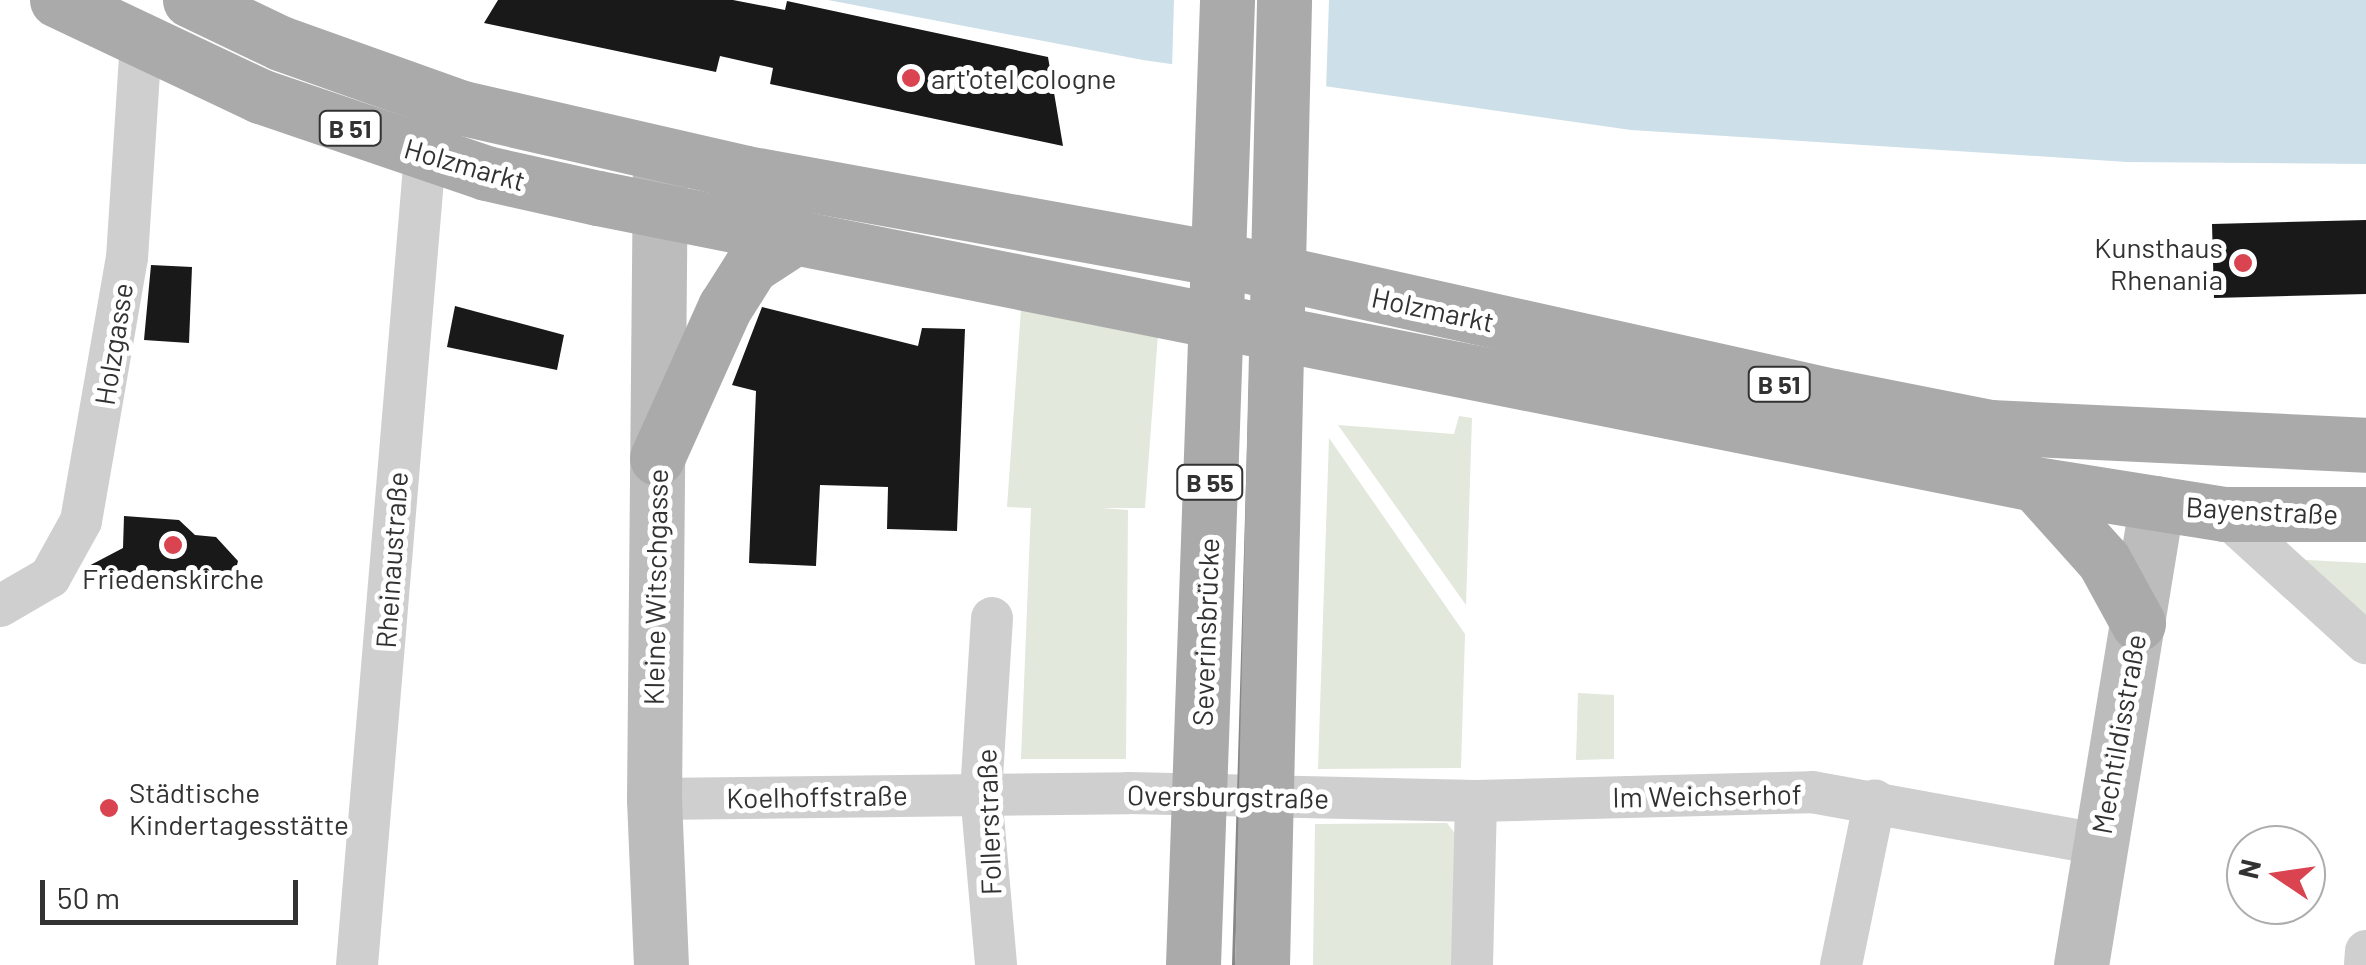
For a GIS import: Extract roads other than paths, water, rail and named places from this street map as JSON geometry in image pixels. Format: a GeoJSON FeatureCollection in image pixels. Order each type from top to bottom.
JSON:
{"type":"FeatureCollection","features":[{"type":"Feature","properties":{"kind":"main road","name":"Holzmarkt"},"geometry":{"type":"LineString","coordinates":[[57,0],[141,43],[425,155],[660,209],[2035,484],[2157,503]]}},
{"type":"Feature","properties":{"kind":"main road","name":"Holzmarkt"},"geometry":{"type":"LineString","coordinates":[[190,0],[383,82],[660,154],[1213,258],[1990,427],[2208,440]]}},
{"type":"Feature","properties":{"kind":"main road","name":"Severinsbrücke"},"geometry":{"type":"LineString","coordinates":[[1193,965],[1227,0]]}},
{"type":"Feature","properties":{"kind":"main road","name":"B 55"},"geometry":{"type":"LineString","coordinates":[[1262,965],[1284,0]]}},
{"type":"Feature","properties":{"kind":"main road"},"geometry":{"type":"LineString","coordinates":[[657,458],[724,307],[751,266],[797,236]]}},
{"type":"Feature","properties":{"kind":"main road","name":"B 51"},"geometry":{"type":"LineString","coordinates":[[2208,440],[2366,445]]}},
{"type":"Feature","properties":{"kind":"main road"},"geometry":{"type":"LineString","coordinates":[[2157,503],[2208,440]]}},
{"type":"Feature","properties":{"kind":"main road"},"geometry":{"type":"LineString","coordinates":[[2035,484],[2104,561],[2138,623]]}},
{"type":"Feature","properties":{"kind":"main road","name":"Bayenstraße"},"geometry":{"type":"LineString","coordinates":[[2157,503],[2224,514],[2366,514]]}},
{"type":"Feature","properties":{"kind":"street","name":"Holzgasse"},"geometry":{"type":"LineString","coordinates":[[0,606],[50,577],[82,521],[127,258],[141,43]]}},
{"type":"Feature","properties":{"kind":"street"},"geometry":{"type":"LineString","coordinates":[[660,154],[660,209]]}},
{"type":"Feature","properties":{"kind":"street","name":"Rheinaustraße"},"geometry":{"type":"LineString","coordinates":[[357,965],[425,155]]}},
{"type":"Feature","properties":{"kind":"street","name":"Kleine Witschgasse"},"geometry":{"type":"LineString","coordinates":[[660,209],[654,799],[661,965]]}},
{"type":"Feature","properties":{"kind":"street","name":"Mechtildisstraße"},"geometry":{"type":"LineString","coordinates":[[2081,965],[2157,503]]}},
{"type":"Feature","properties":{"kind":"street"},"geometry":{"type":"LineString","coordinates":[[2224,514],[2366,644]]}},
{"type":"Feature","properties":{"kind":"street","name":"Follerstraße"},"geometry":{"type":"LineString","coordinates":[[992,618],[981,793],[996,965]]}},
{"type":"Feature","properties":{"kind":"street","name":"Im Weichserhof"},"geometry":{"type":"LineString","coordinates":[[1476,801],[1812,792],[1875,800],[2098,844]]}},
{"type":"Feature","properties":{"kind":"street","name":"Koelhoffstraße"},"geometry":{"type":"LineString","coordinates":[[654,799],[981,793]]}},
{"type":"Feature","properties":{"kind":"street","name":"Oversburgstraße"},"geometry":{"type":"LineString","coordinates":[[981,793],[1476,801]]}},
{"type":"Feature","properties":{"kind":"street"},"geometry":{"type":"LineString","coordinates":[[1841,965],[1875,800]]}},
{"type":"Feature","properties":{"kind":"street"},"geometry":{"type":"LineString","coordinates":[[1472,965],[1476,801]]}},
{"type":"Feature","properties":{"kind":"street"},"geometry":{"type":"LineString","coordinates":[[2365,965],[2366,951]]}},
{"type":"Feature","properties":{"kind":"water"},"geometry":{"type":"Polygon","coordinates":[[[828,0],[2366,0],[2366,164],[2127,162],[1631,130],[1143,60],[828,0]]]}},
{"type":"Feature","properties":{"kind":"tram line"},"geometry":{"type":"LineString","coordinates":[[1219,925],[1244,0]]}},
{"type":"Feature","properties":{"kind":"tram line"},"geometry":{"type":"LineString","coordinates":[[1233,965],[1261,0]]}},
{"type":"Feature","properties":{"kind":"place","name":"art'otel cologne"},"geometry":{"type":"Point","coordinates":[911,78]}},
{"type":"Feature","properties":{"kind":"place","name":"Kunsthaus Rhenania"},"geometry":{"type":"Point","coordinates":[2243,263]}},
{"type":"Feature","properties":{"kind":"place","name":"Friedenskirche"},"geometry":{"type":"Point","coordinates":[173,545]}},
{"type":"Feature","properties":{"kind":"place","name":"Städtische Kindertagesstätte"},"geometry":{"type":"Point","coordinates":[109,808]}}]}
